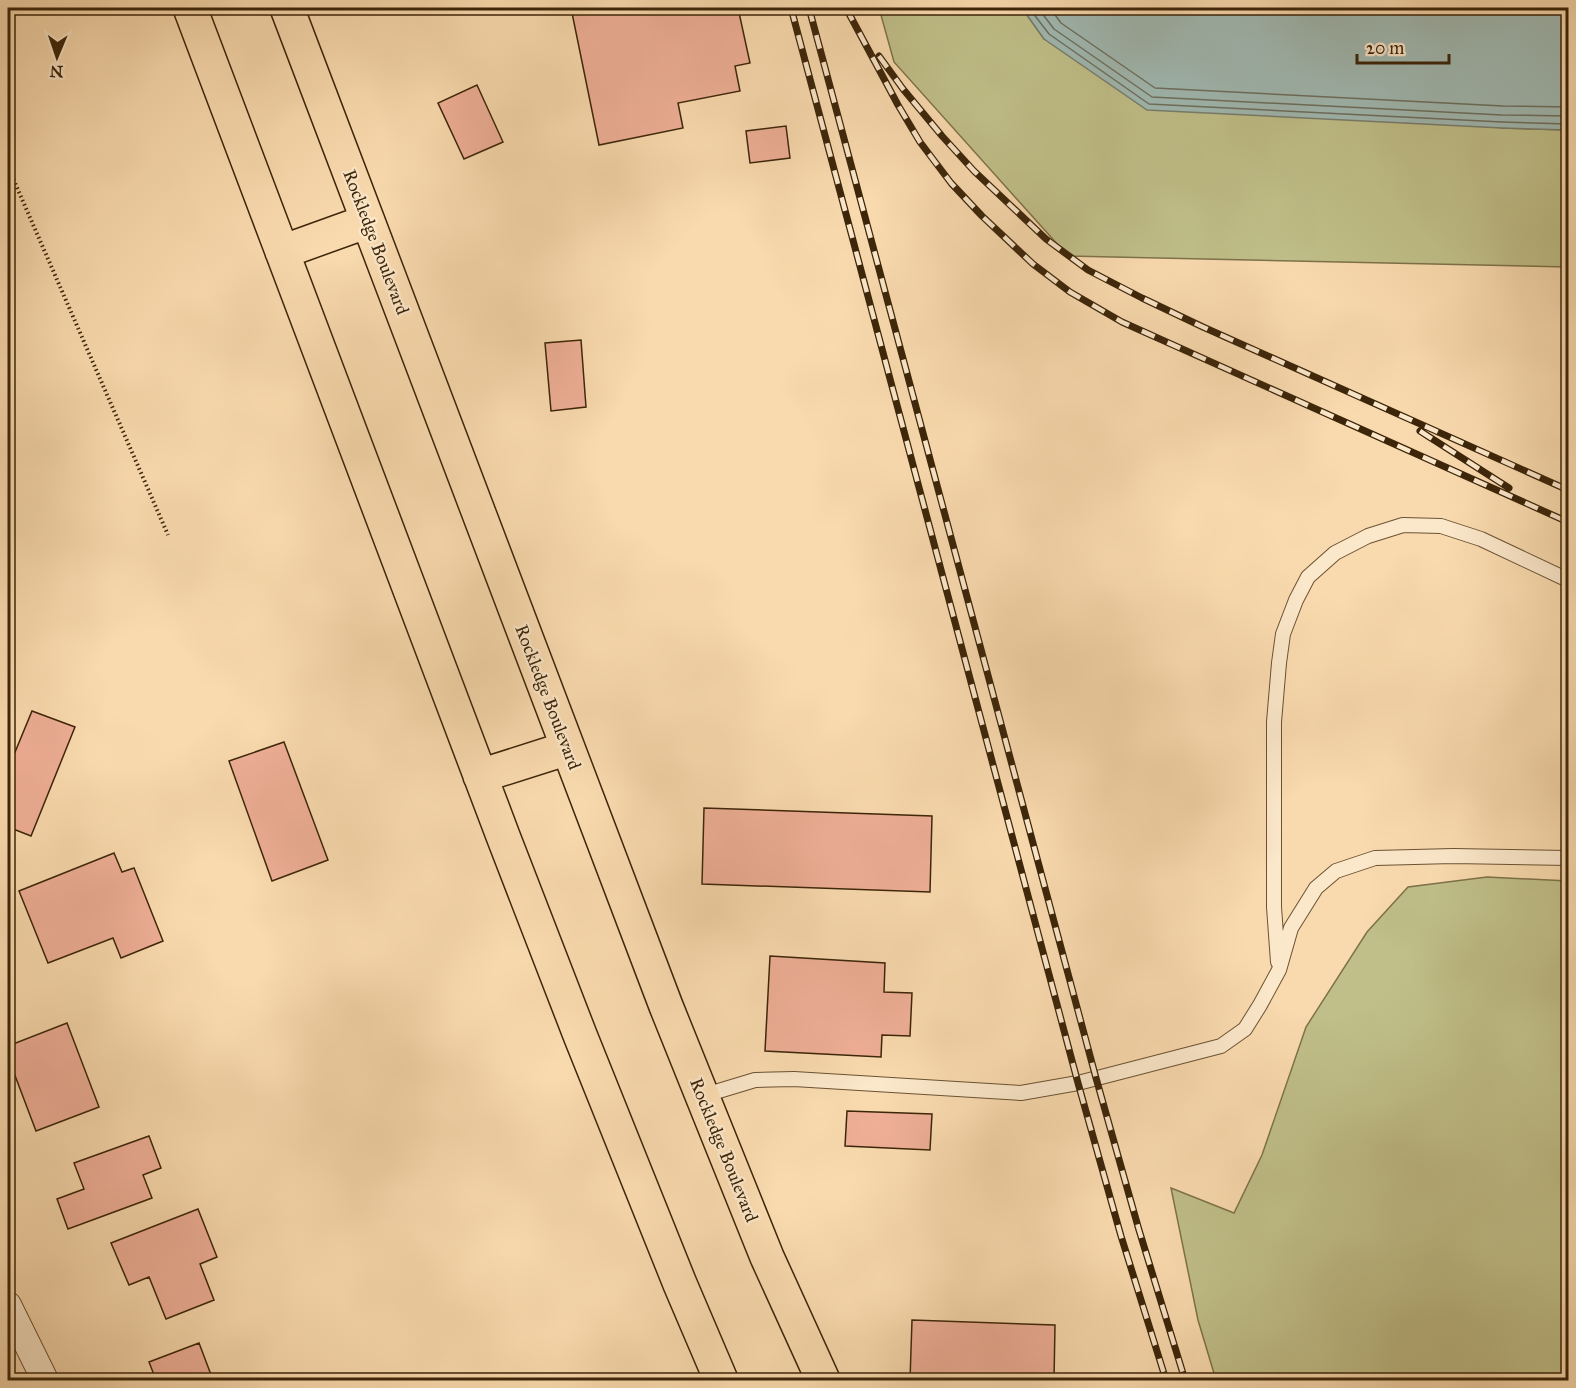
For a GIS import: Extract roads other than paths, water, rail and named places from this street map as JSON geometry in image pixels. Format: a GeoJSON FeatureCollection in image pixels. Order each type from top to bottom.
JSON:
{"type":"FeatureCollection","features":[{"type":"Feature","properties":{"kind":"main road"},"geometry":{"type":"LineString","coordinates":[[190,8],[580,1035],[721,1380]]}},
{"type":"Feature","properties":{"kind":"main road","name":"Rockledge Boulevard"},"geometry":{"type":"LineString","coordinates":[[287,8],[666,1006],[767,1257],[823,1380]]}},
{"type":"Feature","properties":{"kind":"main road"},"geometry":{"type":"LineString","coordinates":[[282,252],[368,221]]}},
{"type":"Feature","properties":{"kind":"main road"},"geometry":{"type":"LineString","coordinates":[[480,776],[568,748]]}},
{"type":"Feature","properties":{"kind":"street"},"geometry":{"type":"LineString","coordinates":[[9,1314],[45,1380]]}},
{"type":"Feature","properties":{"kind":"lane"},"geometry":{"type":"LineString","coordinates":[[1279,970],[1274,907],[1274,722],[1283,633],[1308,577],[1335,553],[1368,536],[1403,525],[1441,526],[1481,539],[1569,580]]}},
{"type":"Feature","properties":{"kind":"lane"},"geometry":{"type":"LineString","coordinates":[[702,1096],[755,1080],[794,1079],[1021,1093],[1058,1087],[1221,1046],[1245,1029],[1279,970],[1291,928],[1316,888],[1336,871],[1375,858],[1453,856],[1569,858]]}},
{"type":"Feature","properties":{"kind":"water"},"geometry":{"type":"Polygon","coordinates":[[[1022,8],[1568,8],[1568,130],[1147,110],[1044,39],[1022,8]]]}},
{"type":"Feature","properties":{"kind":"railway"},"geometry":{"type":"LineString","coordinates":[[791,8],[1078,1083],[1121,1236],[1166,1380]]}},
{"type":"Feature","properties":{"kind":"railway"},"geometry":{"type":"LineString","coordinates":[[809,8],[1096,1078],[1185,1380]]}},
{"type":"Feature","properties":{"kind":"railway"},"geometry":{"type":"LineString","coordinates":[[846,8],[920,142],[951,183],[1033,264],[1070,292],[1122,322],[1568,522]]}},
{"type":"Feature","properties":{"kind":"railway"},"geometry":{"type":"LineString","coordinates":[[879,56],[903,89],[974,171],[1046,239],[1088,270],[1203,327],[1568,490]]}},
{"type":"Feature","properties":{"kind":"railway"},"geometry":{"type":"LineString","coordinates":[[1420,431],[1509,488]]}}]}
